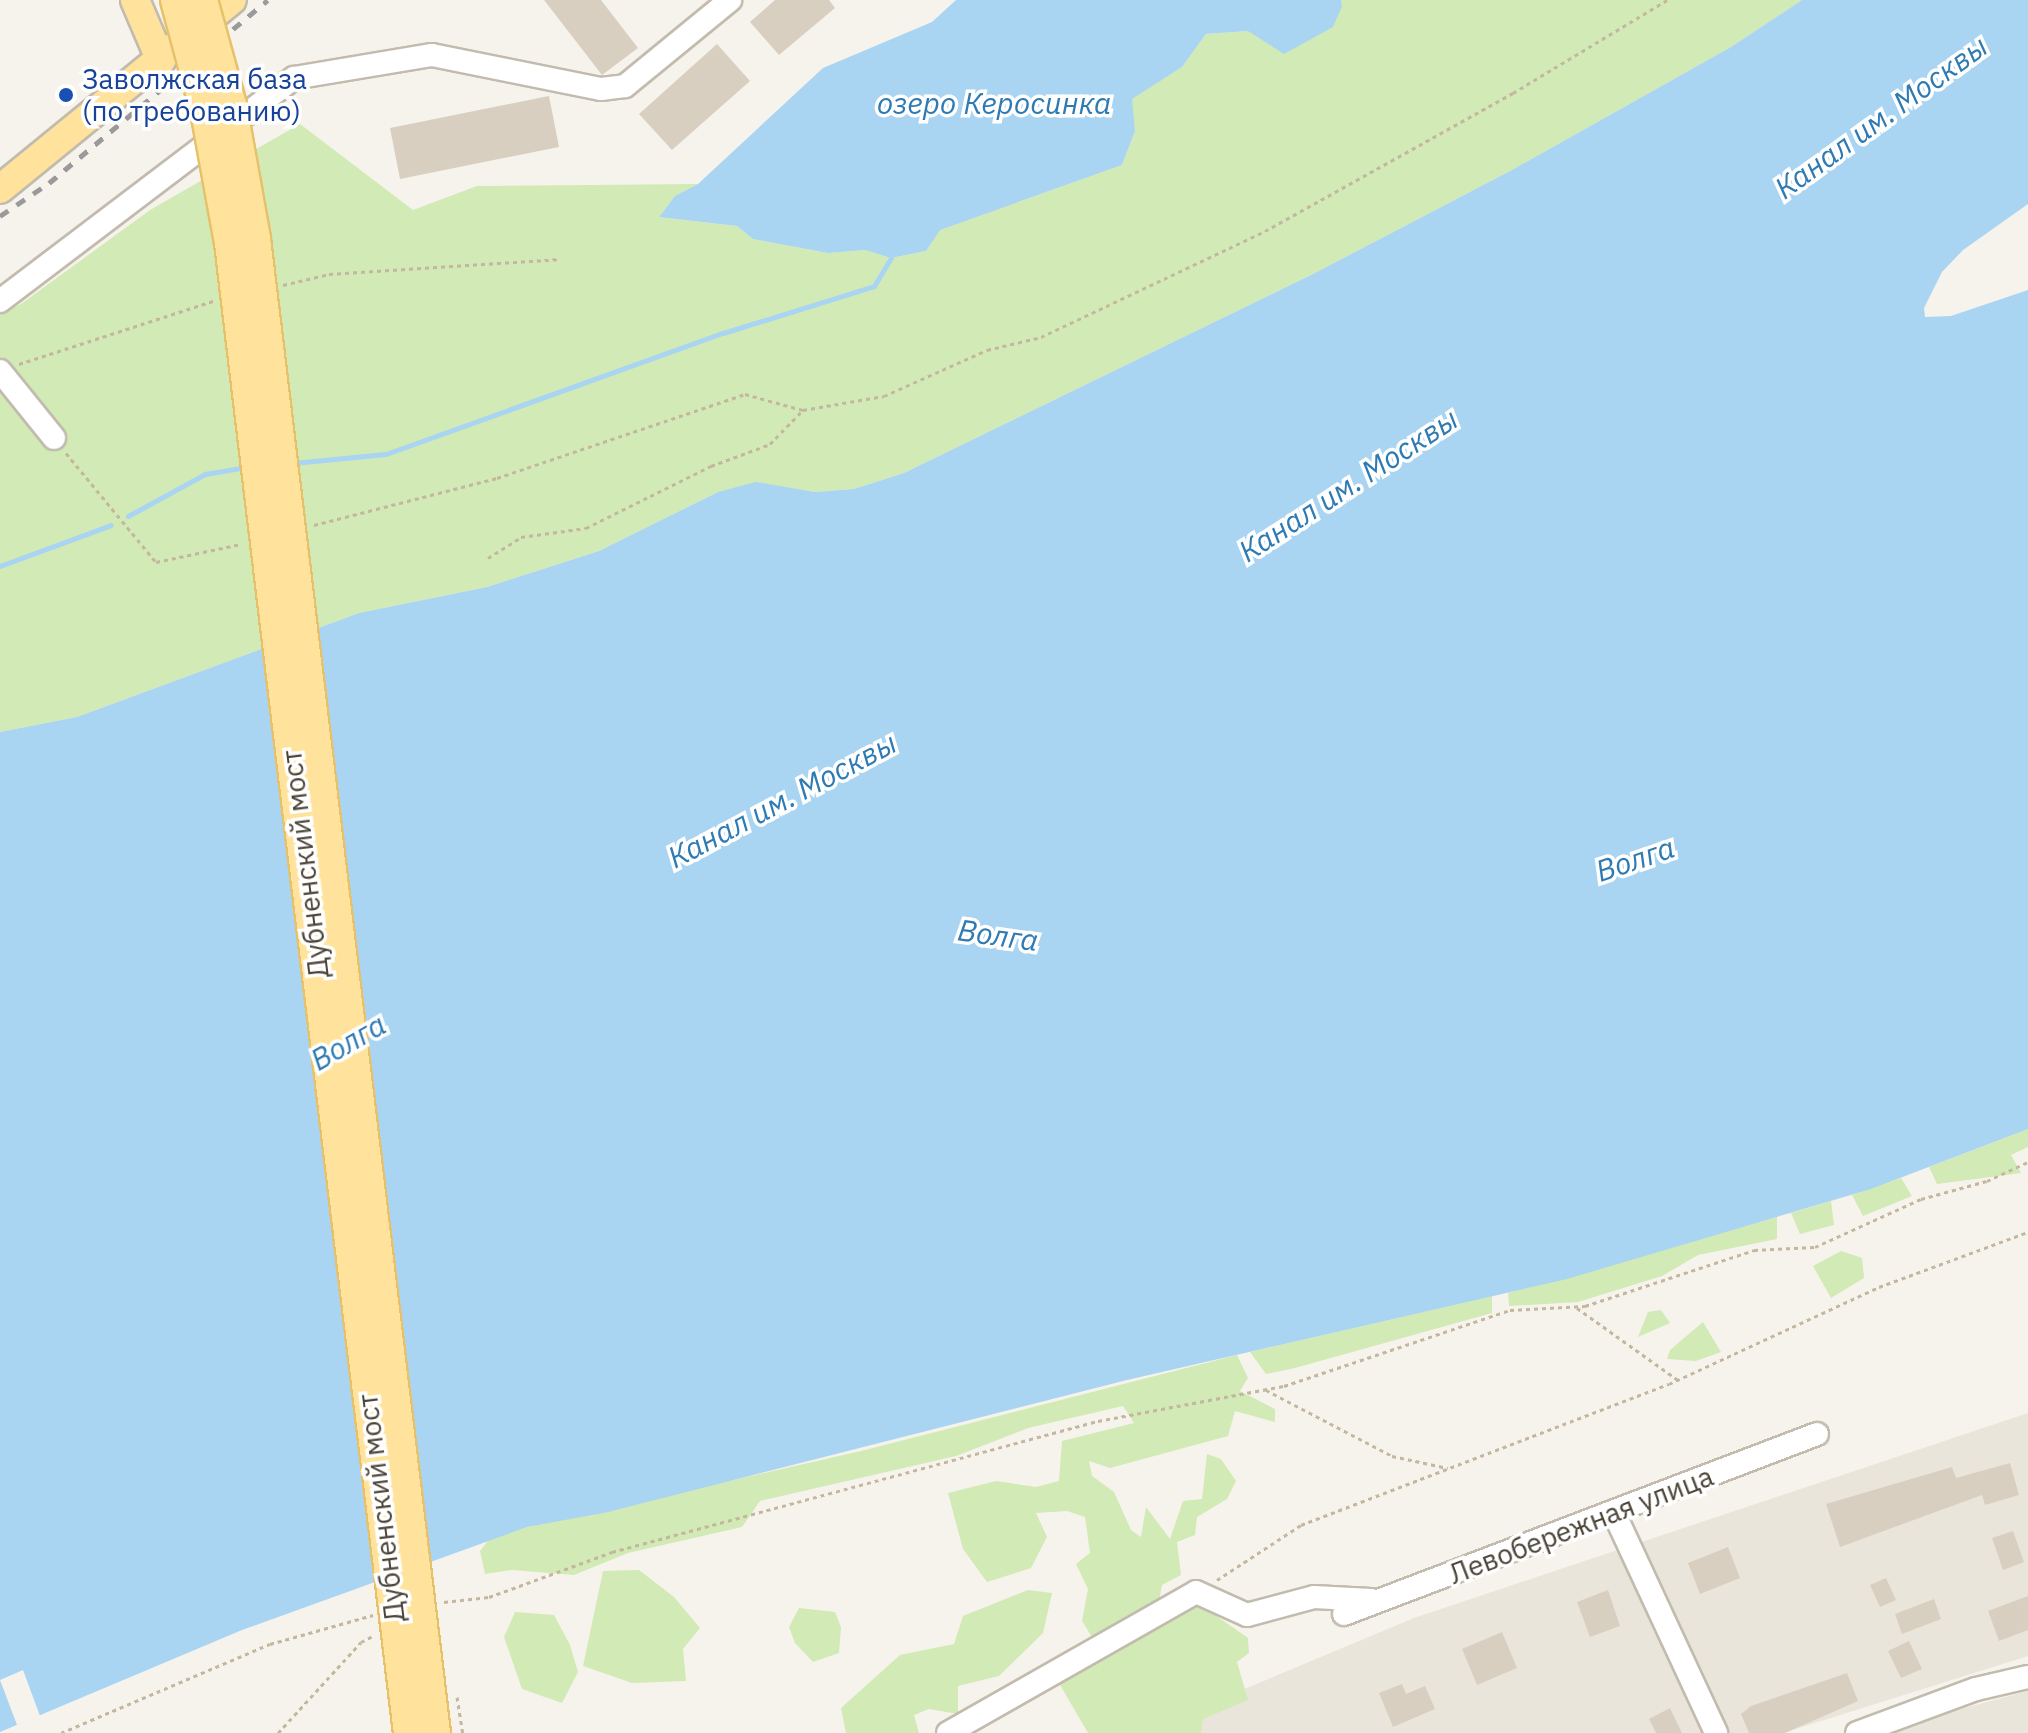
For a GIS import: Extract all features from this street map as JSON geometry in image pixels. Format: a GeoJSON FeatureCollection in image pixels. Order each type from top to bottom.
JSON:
{"type":"FeatureCollection","features":[{"type":"Feature","properties":{"kind":"main road"},"geometry":{"type":"LineString","coordinates":[[135,0],[161,61]]}},
{"type":"Feature","properties":{"kind":"main road","name":"Дубненский мост"},"geometry":{"type":"LineString","coordinates":[[175,0],[205,111],[229,243],[408,1733]]}},
{"type":"Feature","properties":{"kind":"main road","name":"Дубненский мост"},"geometry":{"type":"LineString","coordinates":[[203,0],[232,105],[256,239],[436,1733]]}},
{"type":"Feature","properties":{"kind":"main road"},"geometry":{"type":"LineString","coordinates":[[0,189],[161,61],[232,0]]}},
{"type":"Feature","properties":{"kind":"street"},"geometry":{"type":"LineString","coordinates":[[0,301],[294,78],[432,55],[601,89],[625,86],[730,0]]}},
{"type":"Feature","properties":{"kind":"street"},"geometry":{"type":"LineString","coordinates":[[0,371],[54,438]]}},
{"type":"Feature","properties":{"kind":"street","name":"Левобережная улица"},"geometry":{"type":"LineString","coordinates":[[1344,1614],[1615,1515],[1817,1434]]}},
{"type":"Feature","properties":{"kind":"street"},"geometry":{"type":"LineString","coordinates":[[1615,1515],[1716,1733]]}},
{"type":"Feature","properties":{"kind":"street"},"geometry":{"type":"LineString","coordinates":[[948,1733],[1196,1592],[1247,1615],[1314,1597],[1384,1601]]}},
{"type":"Feature","properties":{"kind":"street"},"geometry":{"type":"LineString","coordinates":[[1857,1733],[1976,1689],[2028,1677]]}},
{"type":"Feature","properties":{"kind":"path"},"geometry":{"type":"LineString","coordinates":[[304,528],[497,478],[745,394],[803,410],[884,396],[987,350],[1041,337],[1209,258],[1513,93],[1667,0]]}},
{"type":"Feature","properties":{"kind":"path"},"geometry":{"type":"LineString","coordinates":[[488,558],[521,537],[586,528],[711,466],[770,444],[803,410]]}},
{"type":"Feature","properties":{"kind":"path"},"geometry":{"type":"LineString","coordinates":[[54,438],[156,562],[245,543]]}},
{"type":"Feature","properties":{"kind":"path"},"geometry":{"type":"LineString","coordinates":[[439,1603],[489,1597],[612,1552],[1098,1421],[1265,1390],[1510,1310],[1575,1306],[1754,1250],[1815,1247],[1921,1199],[1987,1181],[2028,1162]]}},
{"type":"Feature","properties":{"kind":"path"},"geometry":{"type":"LineString","coordinates":[[1196,1592],[1301,1525],[1678,1380],[1879,1287],[2028,1232]]}},
{"type":"Feature","properties":{"kind":"path"},"geometry":{"type":"LineString","coordinates":[[1575,1306],[1678,1380]]}},
{"type":"Feature","properties":{"kind":"path"},"geometry":{"type":"LineString","coordinates":[[1265,1390],[1392,1456],[1448,1468]]}},
{"type":"Feature","properties":{"kind":"path"},"geometry":{"type":"LineString","coordinates":[[61,1733],[270,1644],[377,1614]]}},
{"type":"Feature","properties":{"kind":"path"},"geometry":{"type":"LineString","coordinates":[[278,1733],[361,1642],[374,1636]]}},
{"type":"Feature","properties":{"kind":"shaded area"},"geometry":{"type":"Polygon","coordinates":[[[2028,1413],[2028,1656],[1783,1733],[1139,1733],[1414,1618],[2028,1413]]]}},
{"type":"Feature","properties":{"kind":"shaded area"},"geometry":{"type":"Polygon","coordinates":[[[2028,1691],[2028,1733],[1883,1733],[1905,1724],[2028,1691]]]}},
{"type":"Feature","properties":{"kind":"green space"},"geometry":{"type":"Polygon","coordinates":[[[1341,0],[1802,0],[1731,47],[1510,171],[1315,273],[904,473],[854,489],[815,492],[756,483],[718,492],[599,551],[487,587],[359,613],[77,717],[0,732],[0,313],[21,304],[150,210],[300,124],[413,210],[477,186],[698,184],[675,196],[659,217],[737,226],[753,239],[828,253],[865,250],[891,258],[926,251],[939,230],[1122,165],[1135,131],[1131,99],[1182,67],[1206,34],[1248,31],[1342,7],[1341,0]]]}},
{"type":"Feature","properties":{"kind":"green space"},"geometry":{"type":"Polygon","coordinates":[[[2028,1129],[2028,1147],[2011,1155],[2021,1173],[1937,1184],[1929,1167],[2028,1129]]]}},
{"type":"Feature","properties":{"kind":"green space"},"geometry":{"type":"Polygon","coordinates":[[[1901,1178],[1912,1196],[1863,1216],[1852,1195],[1901,1178]]]}},
{"type":"Feature","properties":{"kind":"green space"},"geometry":{"type":"Polygon","coordinates":[[[1831,1201],[1834,1225],[1800,1234],[1791,1213],[1831,1201]]]}},
{"type":"Feature","properties":{"kind":"green space"},"geometry":{"type":"Polygon","coordinates":[[[1777,1217],[1777,1239],[1698,1255],[1662,1276],[1578,1302],[1509,1306],[1508,1293],[1777,1217]]]}},
{"type":"Feature","properties":{"kind":"green space"},"geometry":{"type":"Polygon","coordinates":[[[1841,1251],[1862,1258],[1864,1278],[1831,1298],[1813,1266],[1841,1251]]]}},
{"type":"Feature","properties":{"kind":"green space"},"geometry":{"type":"Polygon","coordinates":[[[1492,1296],[1492,1313],[1295,1368],[1266,1374],[1250,1352],[1492,1296]]]}},
{"type":"Feature","properties":{"kind":"green space"},"geometry":{"type":"Polygon","coordinates":[[[1661,1310],[1670,1323],[1638,1337],[1648,1312],[1661,1310]]]}},
{"type":"Feature","properties":{"kind":"green space"},"geometry":{"type":"Polygon","coordinates":[[[1703,1322],[1721,1352],[1696,1361],[1667,1359],[1670,1350],[1703,1322]]]}},
{"type":"Feature","properties":{"kind":"green space"},"geometry":{"type":"Polygon","coordinates":[[[1237,1355],[1248,1378],[1240,1391],[1275,1409],[1275,1422],[1235,1411],[1228,1436],[1110,1468],[1089,1461],[1092,1476],[1114,1492],[1131,1530],[1141,1537],[1146,1507],[1170,1539],[1183,1501],[1202,1499],[1207,1454],[1221,1459],[1236,1481],[1227,1499],[1197,1517],[1195,1535],[1177,1542],[1181,1575],[1162,1585],[1159,1601],[1092,1637],[1082,1621],[1088,1589],[1076,1564],[1090,1553],[1085,1517],[1067,1511],[1036,1513],[1047,1537],[1031,1568],[987,1582],[963,1549],[948,1493],[996,1481],[1036,1487],[1059,1481],[1062,1441],[1134,1423],[1123,1406],[1028,1428],[956,1456],[760,1501],[742,1527],[628,1553],[574,1575],[512,1570],[485,1574],[480,1551],[490,1538],[527,1527],[861,1451],[1237,1355]]]}},
{"type":"Feature","properties":{"kind":"green space"},"geometry":{"type":"Polygon","coordinates":[[[639,1570],[674,1597],[700,1628],[683,1649],[686,1681],[632,1683],[583,1666],[603,1571],[639,1570]]]}},
{"type":"Feature","properties":{"kind":"green space"},"geometry":{"type":"Polygon","coordinates":[[[1028,1590],[1052,1593],[1043,1633],[999,1676],[958,1686],[958,1714],[929,1709],[914,1715],[919,1733],[846,1733],[841,1708],[900,1655],[954,1644],[963,1616],[1028,1590]]]}},
{"type":"Feature","properties":{"kind":"green space"},"geometry":{"type":"Polygon","coordinates":[[[1192,1599],[1248,1638],[1249,1653],[1237,1662],[1248,1700],[1203,1719],[1201,1733],[1088,1733],[1056,1678],[1192,1599]]]}},
{"type":"Feature","properties":{"kind":"green space"},"geometry":{"type":"Polygon","coordinates":[[[799,1608],[835,1612],[841,1627],[839,1653],[813,1662],[795,1643],[789,1627],[799,1608]]]}},
{"type":"Feature","properties":{"kind":"green space"},"geometry":{"type":"Polygon","coordinates":[[[515,1612],[554,1615],[570,1645],[578,1672],[562,1703],[522,1689],[504,1637],[515,1612]]]}},
{"type":"Feature","properties":{"kind":"water","name":"озеро Керосинка"},"geometry":{"type":"Polygon","coordinates":[[[956,0],[1341,0],[1342,6],[1333,27],[1284,54],[1248,31],[1206,34],[1182,67],[1132,99],[1135,131],[1122,165],[940,230],[926,251],[891,258],[865,250],[828,253],[753,239],[737,226],[659,217],[675,196],[698,184],[823,68],[932,22],[956,0]]]}},
{"type":"Feature","properties":{"kind":"water"},"geometry":{"type":"Polygon","coordinates":[[[1802,0],[2028,0],[2028,204],[1963,250],[1942,272],[1924,308],[1925,317],[1951,316],[2028,290],[2028,1129],[1871,1189],[1567,1279],[1127,1380],[608,1512],[527,1527],[242,1630],[0,1732],[0,732],[77,717],[359,613],[487,587],[599,551],[718,492],[756,482],[815,492],[854,489],[904,473],[1315,273],[1510,171],[1731,47],[1802,0]]]}},
{"type":"Feature","properties":{"kind":"pier"},"geometry":{"type":"Polygon","coordinates":[[[23,1670],[40,1716],[17,1725],[0,1680],[23,1670]]]}},
{"type":"Feature","properties":{"kind":"building"},"geometry":{"type":"Polygon","coordinates":[[[544,0],[601,0],[638,48],[602,75],[544,0]]]}},
{"type":"Feature","properties":{"kind":"building"},"geometry":{"type":"Polygon","coordinates":[[[775,0],[829,0],[835,8],[779,55],[750,22],[775,0]]]}},
{"type":"Feature","properties":{"kind":"building"},"geometry":{"type":"Polygon","coordinates":[[[717,44],[750,81],[672,150],[639,114],[717,44]]]}},
{"type":"Feature","properties":{"kind":"building"},"geometry":{"type":"Polygon","coordinates":[[[549,96],[559,147],[400,179],[390,128],[549,96]]]}},
{"type":"Feature","properties":{"kind":"building"},"geometry":{"type":"Polygon","coordinates":[[[2010,1463],[2019,1495],[1985,1505],[1982,1495],[1840,1547],[1826,1504],[1952,1467],[1956,1478],[2010,1463]]]}},
{"type":"Feature","properties":{"kind":"building"},"geometry":{"type":"Polygon","coordinates":[[[2013,1531],[2024,1562],[2003,1570],[1992,1538],[2013,1531]]]}},
{"type":"Feature","properties":{"kind":"building"},"geometry":{"type":"Polygon","coordinates":[[[1728,1547],[1740,1578],[1700,1594],[1688,1563],[1728,1547]]]}},
{"type":"Feature","properties":{"kind":"building"},"geometry":{"type":"Polygon","coordinates":[[[1886,1578],[1896,1600],[1880,1607],[1870,1585],[1886,1578]]]}},
{"type":"Feature","properties":{"kind":"building"},"geometry":{"type":"Polygon","coordinates":[[[1608,1590],[1620,1626],[1590,1637],[1577,1602],[1608,1590]]]}},
{"type":"Feature","properties":{"kind":"building"},"geometry":{"type":"Polygon","coordinates":[[[2028,1596],[2028,1630],[1999,1641],[1988,1611],[2028,1596]]]}},
{"type":"Feature","properties":{"kind":"building"},"geometry":{"type":"Polygon","coordinates":[[[1934,1599],[1941,1619],[1902,1634],[1895,1614],[1934,1599]]]}},
{"type":"Feature","properties":{"kind":"building"},"geometry":{"type":"Polygon","coordinates":[[[1502,1632],[1517,1668],[1477,1685],[1462,1649],[1502,1632]]]}},
{"type":"Feature","properties":{"kind":"building"},"geometry":{"type":"Polygon","coordinates":[[[1909,1641],[1922,1669],[1901,1678],[1888,1651],[1909,1641]]]}},
{"type":"Feature","properties":{"kind":"building"},"geometry":{"type":"Polygon","coordinates":[[[1847,1673],[1858,1701],[1785,1733],[1749,1733],[1741,1714],[1751,1706],[1847,1673]]]}},
{"type":"Feature","properties":{"kind":"building"},"geometry":{"type":"Polygon","coordinates":[[[1402,1684],[1406,1694],[1425,1686],[1435,1709],[1393,1727],[1379,1693],[1402,1684]]]}},
{"type":"Feature","properties":{"kind":"building"},"geometry":{"type":"Polygon","coordinates":[[[1670,1708],[1682,1733],[1656,1733],[1649,1719],[1670,1708]]]}},
{"type":"Feature","properties":{"kind":"waterway"},"geometry":{"type":"LineString","coordinates":[[293,463],[386,454],[723,333],[874,286],[891,258]]}},
{"type":"Feature","properties":{"kind":"waterway"},"geometry":{"type":"LineString","coordinates":[[128,516],[205,474],[247,467]]}},
{"type":"Feature","properties":{"kind":"waterway"},"geometry":{"type":"LineString","coordinates":[[0,566],[111,525]]}},
{"type":"Feature","properties":{"kind":"railway"},"geometry":{"type":"LineString","coordinates":[[0,216],[49,183],[268,0]]}},
{"type":"Feature","properties":{"kind":"place","name":"Заволжская база (по требованию)"},"geometry":{"type":"Point","coordinates":[66,95]}},
{"type":"Feature","properties":{"kind":"water label","name":"Канал им. Москвы"},"geometry":{"type":"Point","coordinates":[1881,117]}},
{"type":"Feature","properties":{"kind":"water label","name":"Канал им. Москвы"},"geometry":{"type":"Point","coordinates":[1348,485]}},
{"type":"Feature","properties":{"kind":"water label","name":"Канал им. Москвы"},"geometry":{"type":"Point","coordinates":[782,800]}},
{"type":"Feature","properties":{"kind":"water label","name":"Волга"},"geometry":{"type":"Point","coordinates":[1635,859]}},
{"type":"Feature","properties":{"kind":"water label","name":"Волга"},"geometry":{"type":"Point","coordinates":[998,935]}},
{"type":"Feature","properties":{"kind":"water label","name":"Волга"},"geometry":{"type":"Point","coordinates":[348,1042]}}]}
